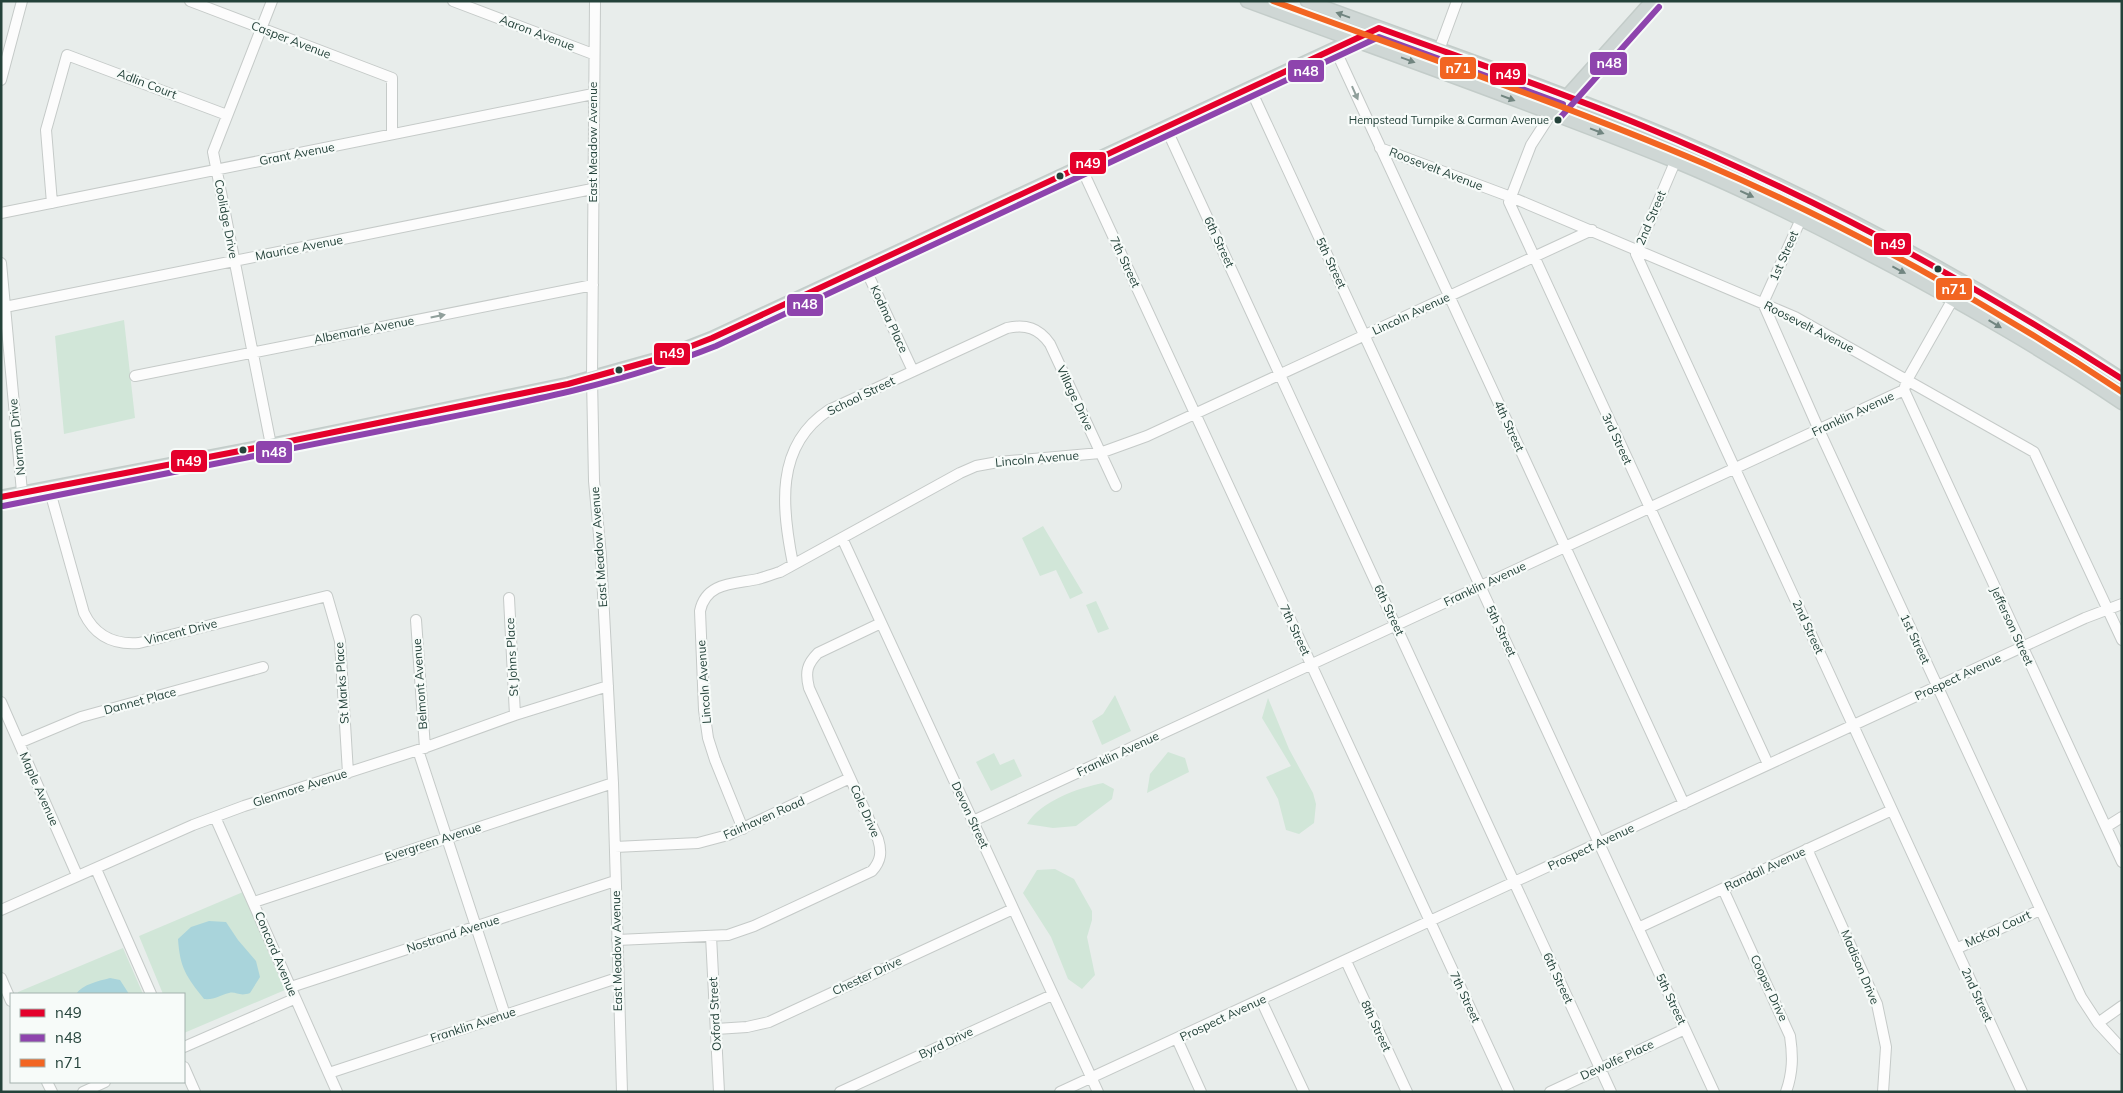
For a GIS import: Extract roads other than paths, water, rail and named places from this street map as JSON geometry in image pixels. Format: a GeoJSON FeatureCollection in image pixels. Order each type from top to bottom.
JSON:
{"type":"FeatureCollection","features":[{"type":"Feature","properties":{"kind":"main road"},"geometry":{"type":"LineString","coordinates":[[1247,1],[1675,162],[1800,219],[1954,299],[2120,396]]}},
{"type":"Feature","properties":{"kind":"main road"},"geometry":{"type":"LineString","coordinates":[[1307,1],[1566,96],[1709,154],[1840,216],[1965,282],[2122,379]]}},
{"type":"Feature","properties":{"kind":"main road"},"geometry":{"type":"LineString","coordinates":[[1551,114],[1652,1]]}},
{"type":"Feature","properties":{"kind":"main road"},"geometry":{"type":"LineString","coordinates":[[1,497],[271,445],[592,378],[661,358],[712,338],[865,268],[1379,28]]}},
{"type":"Feature","properties":{"kind":"street"},"geometry":{"type":"LineString","coordinates":[[2,75],[22,1]]}},
{"type":"Feature","properties":{"kind":"street","name":"Casper Avenue"},"geometry":{"type":"LineString","coordinates":[[190,1],[392,78],[392,134]]}},
{"type":"Feature","properties":{"kind":"street","name":"Coolidge Drive"},"geometry":{"type":"LineString","coordinates":[[271,445],[213,152],[272,1]]}},
{"type":"Feature","properties":{"kind":"street","name":"Aaron Avenue"},"geometry":{"type":"LineString","coordinates":[[453,1],[593,54]]}},
{"type":"Feature","properties":{"kind":"street","name":"East Meadow Avenue"},"geometry":{"type":"LineString","coordinates":[[595,1],[592,189],[594,481],[613,783],[617,978],[622,1092]]}},
{"type":"Feature","properties":{"kind":"street"},"geometry":{"type":"LineString","coordinates":[[1439,50],[1457,1]]}},
{"type":"Feature","properties":{"kind":"street","name":"4th Street"},"geometry":{"type":"LineString","coordinates":[[1335,49],[1684,804]]}},
{"type":"Feature","properties":{"kind":"street","name":"Adlin Court"},"geometry":{"type":"LineString","coordinates":[[52,203],[46,130],[67,55],[227,115]]}},
{"type":"Feature","properties":{"kind":"street","name":"5th Street"},"geometry":{"type":"LineString","coordinates":[[1250,88],[1714,1092]]}},
{"type":"Feature","properties":{"kind":"street","name":"Grant Avenue"},"geometry":{"type":"LineString","coordinates":[[1,213],[593,94]]}},
{"type":"Feature","properties":{"kind":"street"},"geometry":{"type":"LineString","coordinates":[[1510,197],[1531,145],[1551,114]]}},
{"type":"Feature","properties":{"kind":"street","name":"6th Street"},"geometry":{"type":"LineString","coordinates":[[1166,128],[1611,1092]]}},
{"type":"Feature","properties":{"kind":"street","name":"Roosevelt Avenue"},"geometry":{"type":"LineString","coordinates":[[1380,148],[1592,230],[1795,317],[1906,385],[2034,452],[2122,640]]}},
{"type":"Feature","properties":{"kind":"street","name":"2nd Street"},"geometry":{"type":"LineString","coordinates":[[1675,162],[1636,254],[2022,1092]]}},
{"type":"Feature","properties":{"kind":"street","name":"7th Street"},"geometry":{"type":"LineString","coordinates":[[1081,167],[1509,1092]]}},
{"type":"Feature","properties":{"kind":"street","name":"Maurice Avenue"},"geometry":{"type":"LineString","coordinates":[[5,307],[592,189]]}},
{"type":"Feature","properties":{"kind":"street","name":"3rd Street"},"geometry":{"type":"LineString","coordinates":[[1510,197],[1509,202],[1534,257],[1768,764]]}},
{"type":"Feature","properties":{"kind":"street","name":"1st Street"},"geometry":{"type":"LineString","coordinates":[[1800,219],[1763,303],[1819,430],[2081,998],[2098,1023],[2122,1049]]}},
{"type":"Feature","properties":{"kind":"street","name":"Lincoln Avenue"},"geometry":{"type":"LineString","coordinates":[[744,828],[715,760],[708,738],[704,710],[700,610],[702,601],[710,592],[720,586],[759,579],[793,564],[976,466],[998,462],[1100,453],[1147,436],[1592,230]]}},
{"type":"Feature","properties":{"kind":"street","name":"Norman Drive"},"geometry":{"type":"LineString","coordinates":[[1,262],[5,307],[6,379],[22,492]]}},
{"type":"Feature","properties":{"kind":"street","name":"Kodma Place"},"geometry":{"type":"LineString","coordinates":[[865,268],[912,371]]}},
{"type":"Feature","properties":{"kind":"street","name":"Albemarle Avenue"},"geometry":{"type":"LineString","coordinates":[[135,376],[593,285]]}},
{"type":"Feature","properties":{"kind":"street"},"geometry":{"type":"LineString","coordinates":[[1906,385],[1954,299]]}},
{"type":"Feature","properties":{"kind":"street","name":"School Street"},"geometry":{"type":"LineString","coordinates":[[793,564],[787,532],[785,484],[788,465],[798,443],[810,426],[829,410],[991,334],[1019,326]]}},
{"type":"Feature","properties":{"kind":"street","name":"Village Drive"},"geometry":{"type":"LineString","coordinates":[[1019,326],[1033,328],[1044,335],[1050,344],[1116,486]]}},
{"type":"Feature","properties":{"kind":"street","name":"Franklin Avenue"},"geometry":{"type":"LineString","coordinates":[[973,821],[1819,430],[1906,385]]}},
{"type":"Feature","properties":{"kind":"street","name":"Jefferson Street"},"geometry":{"type":"LineString","coordinates":[[1906,385],[2022,647],[2122,862]]}},
{"type":"Feature","properties":{"kind":"street","name":"Vincent Drive"},"geometry":{"type":"LineString","coordinates":[[49,488],[84,613],[95,630],[112,641],[127,644],[139,643],[327,596]]}},
{"type":"Feature","properties":{"kind":"street","name":"Devon Street"},"geometry":{"type":"LineString","coordinates":[[842,538],[1098,1092]]}},
{"type":"Feature","properties":{"kind":"street","name":"St Marks Place"},"geometry":{"type":"LineString","coordinates":[[327,596],[340,641],[348,773]]}},
{"type":"Feature","properties":{"kind":"street","name":"St Johns Place"},"geometry":{"type":"LineString","coordinates":[[509,598],[515,715]]}},
{"type":"Feature","properties":{"kind":"street","name":"Prospect Avenue"},"geometry":{"type":"LineString","coordinates":[[1060,1092],[1937,686],[2107,609],[2122,604]]}},
{"type":"Feature","properties":{"kind":"street","name":"Belmont Avenue"},"geometry":{"type":"LineString","coordinates":[[416,620],[422,749],[447,838],[506,1015]]}},
{"type":"Feature","properties":{"kind":"street","name":"Cole Drive"},"geometry":{"type":"LineString","coordinates":[[616,940],[728,935],[754,926],[872,871],[879,863],[880,846],[809,688],[806,670],[810,660],[818,652],[881,623]]}},
{"type":"Feature","properties":{"kind":"street","name":"Dannet Place"},"geometry":{"type":"LineString","coordinates":[[20,744],[81,717],[263,667]]}},
{"type":"Feature","properties":{"kind":"street","name":"Glenmore Avenue"},"geometry":{"type":"LineString","coordinates":[[1,910],[77,875],[96,869],[215,817],[422,749],[515,715],[608,686]]}},
{"type":"Feature","properties":{"kind":"street","name":"Maple Avenue"},"geometry":{"type":"LineString","coordinates":[[1,702],[77,875]]}},
{"type":"Feature","properties":{"kind":"street","name":"Fairhaven Road"},"geometry":{"type":"LineString","coordinates":[[615,847],[698,843],[728,835],[850,778]]}},
{"type":"Feature","properties":{"kind":"street","name":"Evergreen Avenue"},"geometry":{"type":"LineString","coordinates":[[254,902],[613,783]]}},
{"type":"Feature","properties":{"kind":"street","name":"Randall Avenue"},"geometry":{"type":"LineString","coordinates":[[1638,928],[1892,810]]}},
{"type":"Feature","properties":{"kind":"street","name":"Concord Avenue"},"geometry":{"type":"LineString","coordinates":[[215,817],[254,902],[294,999],[337,1092]]}},
{"type":"Feature","properties":{"kind":"street"},"geometry":{"type":"LineString","coordinates":[[2106,827],[2122,817]]}},
{"type":"Feature","properties":{"kind":"street","name":"Madison Drive"},"geometry":{"type":"LineString","coordinates":[[1807,849],[1877,1004],[1886,1047],[1883,1092]]}},
{"type":"Feature","properties":{"kind":"street"},"geometry":{"type":"LineString","coordinates":[[96,869],[151,993]]}},
{"type":"Feature","properties":{"kind":"street","name":"Nostrand Avenue"},"geometry":{"type":"LineString","coordinates":[[291,988],[615,881]]}},
{"type":"Feature","properties":{"kind":"street","name":"Cooper Drive"},"geometry":{"type":"LineString","coordinates":[[1723,888],[1790,1036],[1793,1068],[1786,1092]]}},
{"type":"Feature","properties":{"kind":"street","name":"Chester Drive"},"geometry":{"type":"LineString","coordinates":[[716,1029],[747,1027],[769,1022],[1013,909]]}},
{"type":"Feature","properties":{"kind":"street","name":"McKay Court"},"geometry":{"type":"LineString","coordinates":[[1956,949],[2040,910]]}},
{"type":"Feature","properties":{"kind":"street","name":"Oxford Street"},"geometry":{"type":"LineString","coordinates":[[712,936],[719,1092]]}},
{"type":"Feature","properties":{"kind":"street","name":"8th Street"},"geometry":{"type":"LineString","coordinates":[[1346,961],[1406,1092]]}},
{"type":"Feature","properties":{"kind":"street"},"geometry":{"type":"LineString","coordinates":[[1,978],[10,998]]}},
{"type":"Feature","properties":{"kind":"street","name":"Franklin Avenue"},"geometry":{"type":"LineString","coordinates":[[329,1073],[617,978]]}},
{"type":"Feature","properties":{"kind":"street","name":"Byrd Drive"},"geometry":{"type":"LineString","coordinates":[[840,1092],[1052,995]]}},
{"type":"Feature","properties":{"kind":"street"},"geometry":{"type":"LineString","coordinates":[[185,1047],[294,999]]}},
{"type":"Feature","properties":{"kind":"street"},"geometry":{"type":"LineString","coordinates":[[1261,1000],[1304,1092]]}},
{"type":"Feature","properties":{"kind":"street"},"geometry":{"type":"LineString","coordinates":[[2098,1023],[2122,1006]]}},
{"type":"Feature","properties":{"kind":"street","name":"Dewolfe Place"},"geometry":{"type":"LineString","coordinates":[[1550,1092],[1685,1029]]}},
{"type":"Feature","properties":{"kind":"street"},"geometry":{"type":"LineString","coordinates":[[1177,1039],[1201,1092]]}},
{"type":"Feature","properties":{"kind":"street"},"geometry":{"type":"LineString","coordinates":[[185,1070],[194,1092]]}},
{"type":"Feature","properties":{"kind":"street"},"geometry":{"type":"LineString","coordinates":[[83,1092],[103,1083]]}},
{"type":"Feature","properties":{"kind":"water"},"geometry":{"type":"Polygon","coordinates":[[[209,921],[226,922],[256,961],[260,977],[250,993],[231,993],[204,999],[188,978],[182,965],[178,939],[191,927],[209,921]]]}},
{"type":"Feature","properties":{"kind":"water"},"geometry":{"type":"Polygon","coordinates":[[[110,978],[120,980],[128,993],[77,993],[87,985],[110,978]]]}},
{"type":"Feature","properties":{"kind":"place","name":"Hempstead Turnpike & Carman Avenue"},"geometry":{"type":"Point","coordinates":[1558,120]}}]}
